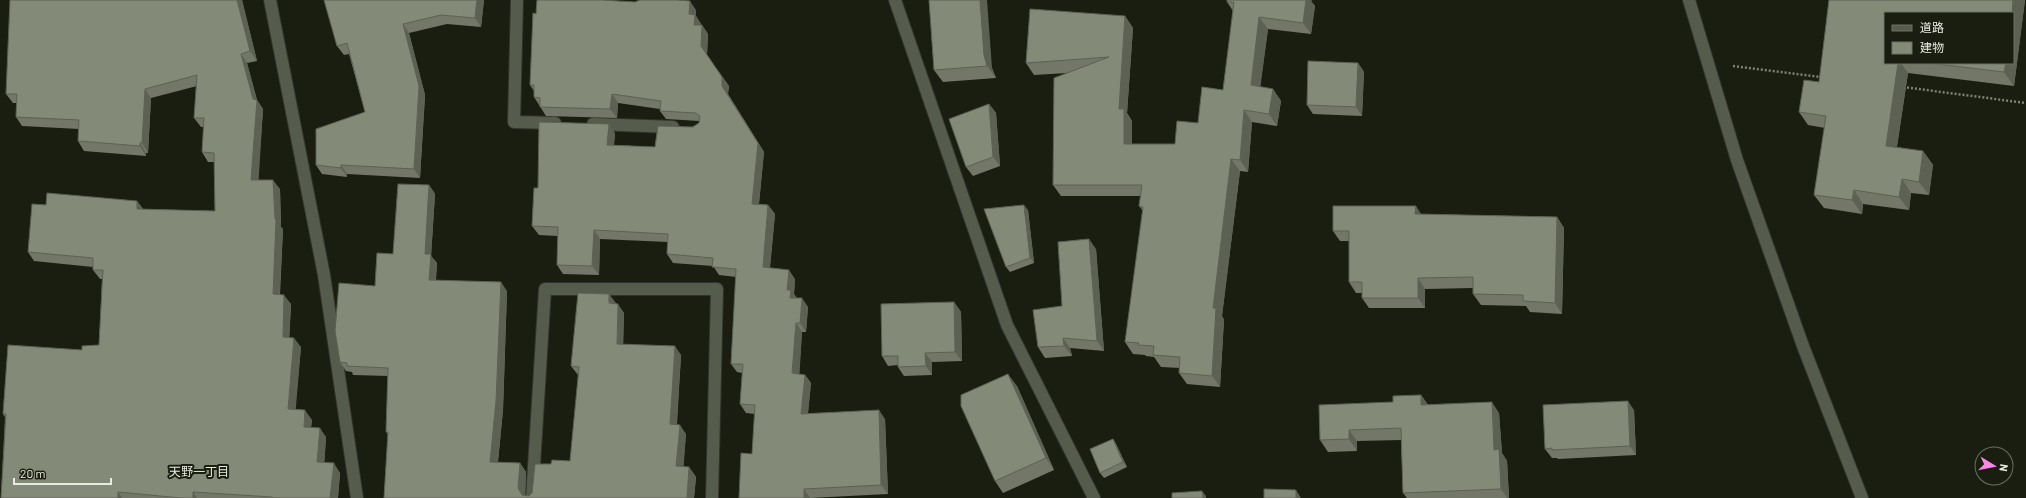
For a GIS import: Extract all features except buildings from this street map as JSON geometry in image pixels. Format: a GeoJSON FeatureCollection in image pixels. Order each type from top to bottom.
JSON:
{"type":"FeatureCollection","features":[{"type":"Feature","properties":{"kind":"street"},"geometry":{"type":"LineString","coordinates":[[270,0],[324,275],[357,498]]}},
{"type":"Feature","properties":{"kind":"street"},"geometry":{"type":"LineString","coordinates":[[517,0],[514,122],[568,124]]}},
{"type":"Feature","properties":{"kind":"street"},"geometry":{"type":"LineString","coordinates":[[895,0],[1007,326],[1094,498]]}},
{"type":"Feature","properties":{"kind":"street"},"geometry":{"type":"LineString","coordinates":[[1689,0],[1737,160],[1803,346],[1862,498]]}},
{"type":"Feature","properties":{"kind":"street"},"geometry":{"type":"LineString","coordinates":[[583,124],[684,127]]}},
{"type":"Feature","properties":{"kind":"street"},"geometry":{"type":"LineString","coordinates":[[532,498],[545,289],[717,289],[712,498]]}},
{"type":"Feature","properties":{"kind":"path"},"geometry":{"type":"LineString","coordinates":[[1708,63],[1824,77]]}},
{"type":"Feature","properties":{"kind":"path"},"geometry":{"type":"LineString","coordinates":[[1902,87],[2026,103]]}},
{"type":"Feature","properties":{"kind":"district","name":"天野一丁目"},"geometry":{"type":"Point","coordinates":[199,472]}}]}
